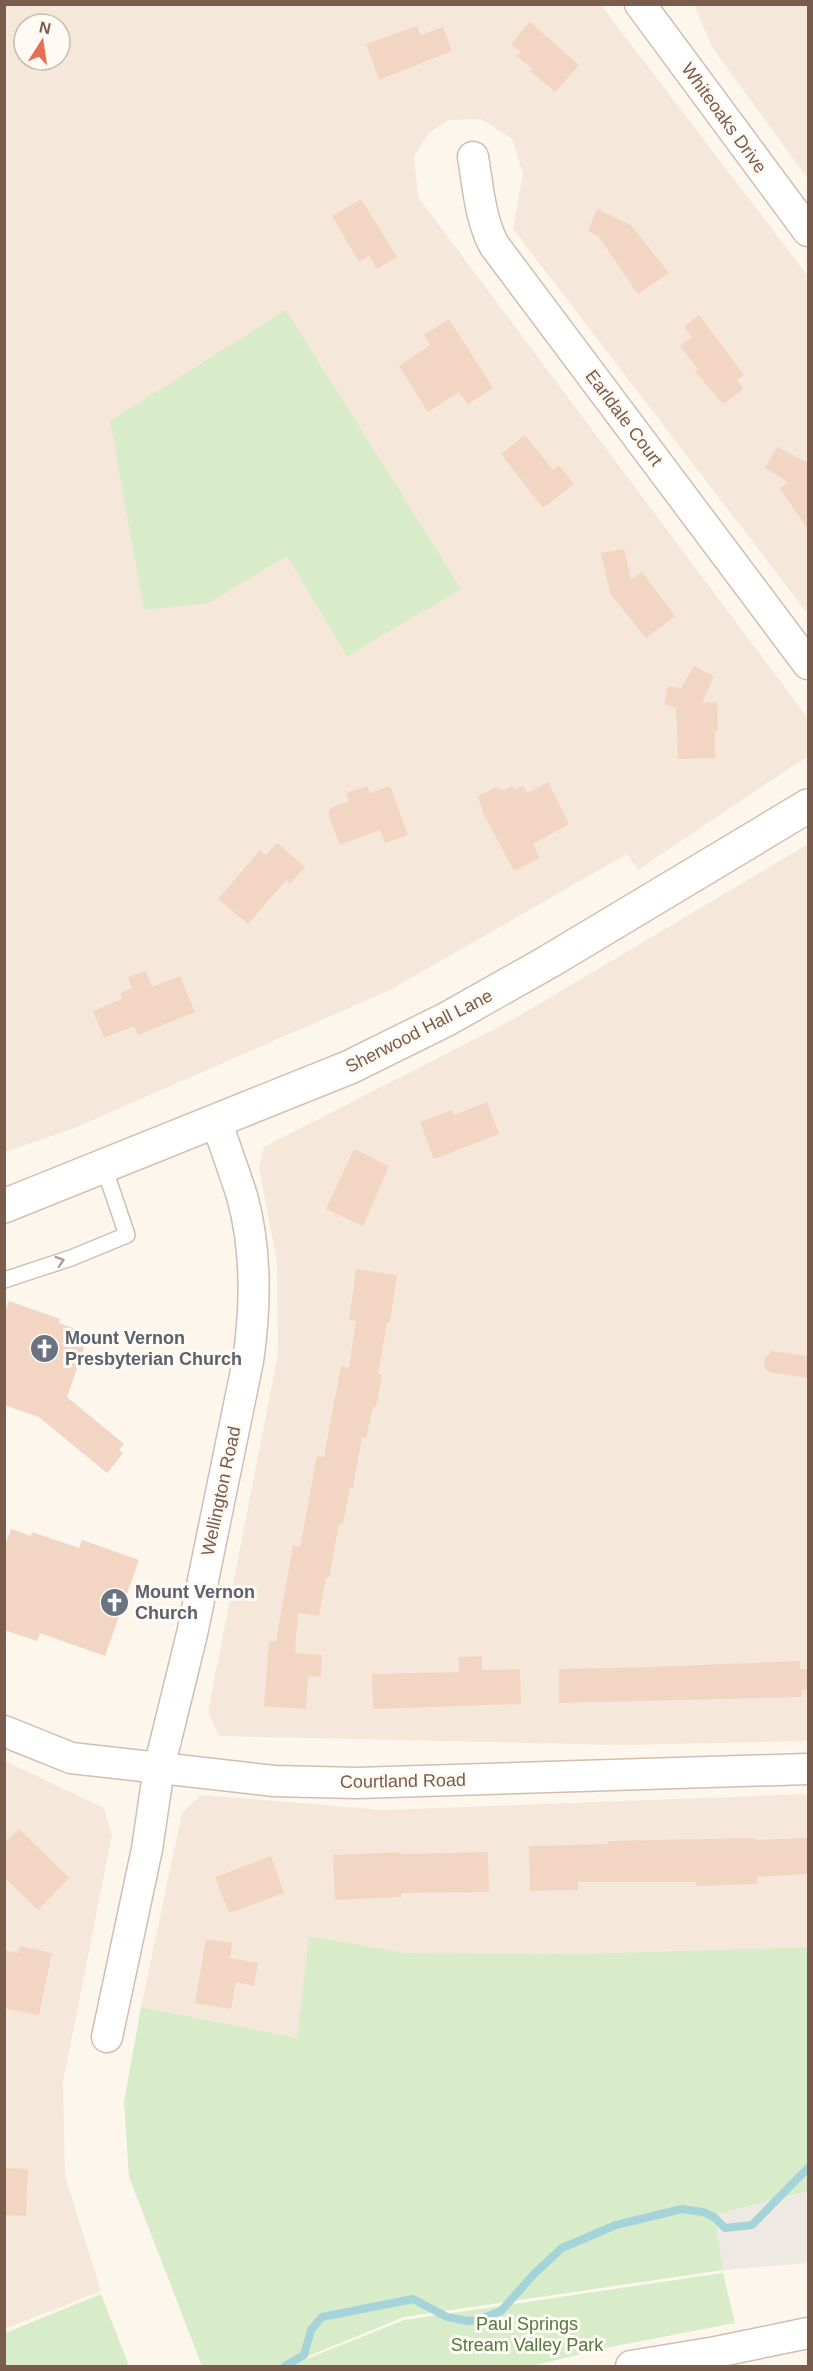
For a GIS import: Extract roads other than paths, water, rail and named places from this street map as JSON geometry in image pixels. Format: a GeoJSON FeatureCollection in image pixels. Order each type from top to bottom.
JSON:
{"type":"FeatureCollection","features":[{"type":"Feature","properties":{"kind":"main road","name":"Sherwood Hall Lane"},"geometry":{"type":"LineString","coordinates":[[4,1206],[350,1067],[447,1019],[548,962],[808,806]]}},
{"type":"Feature","properties":{"kind":"street","name":"Whiteoaks Drive"},"geometry":{"type":"LineString","coordinates":[[640,4],[808,231]]}},
{"type":"Feature","properties":{"kind":"street","name":"Earldale Court"},"geometry":{"type":"LineString","coordinates":[[473,157],[483,216],[494,245],[808,664]]}},
{"type":"Feature","properties":{"kind":"street","name":"Wellington Road"},"geometry":{"type":"LineString","coordinates":[[107,2037],[147,1849],[159,1768],[192,1634],[253,1328],[254,1281],[250,1234],[242,1197],[216,1121]]}},
{"type":"Feature","properties":{"kind":"street","name":"Courtland Road"},"geometry":{"type":"LineString","coordinates":[[4,1731],[71,1758],[274,1781],[357,1783],[808,1769]]}},
{"type":"Feature","properties":{"kind":"street"},"geometry":{"type":"LineString","coordinates":[[631,2367],[808,2333]]}},
{"type":"Feature","properties":{"kind":"lane"},"geometry":{"type":"LineString","coordinates":[[4,1280],[71,1258],[127,1235],[104,1167]]}},
{"type":"Feature","properties":{"kind":"waterway"},"geometry":{"type":"LineString","coordinates":[[285,2366],[304,2355],[311,2330],[322,2317],[413,2299],[447,2317],[468,2321],[478,2320],[501,2311],[535,2273],[562,2248],[616,2225],[682,2209],[703,2212],[714,2217],[725,2228],[752,2225],[808,2168]]}},
{"type":"Feature","properties":{"kind":"place","name":"Mount Vernon Presbyterian Church"},"geometry":{"type":"Point","coordinates":[44,1348]}},
{"type":"Feature","properties":{"kind":"place","name":"Mount Vernon Church"},"geometry":{"type":"Point","coordinates":[114,1602]}},
{"type":"Feature","properties":{"kind":"park label","name":"Paul Springs Stream Valley Park"},"geometry":{"type":"Point","coordinates":[527,2334]}}]}
